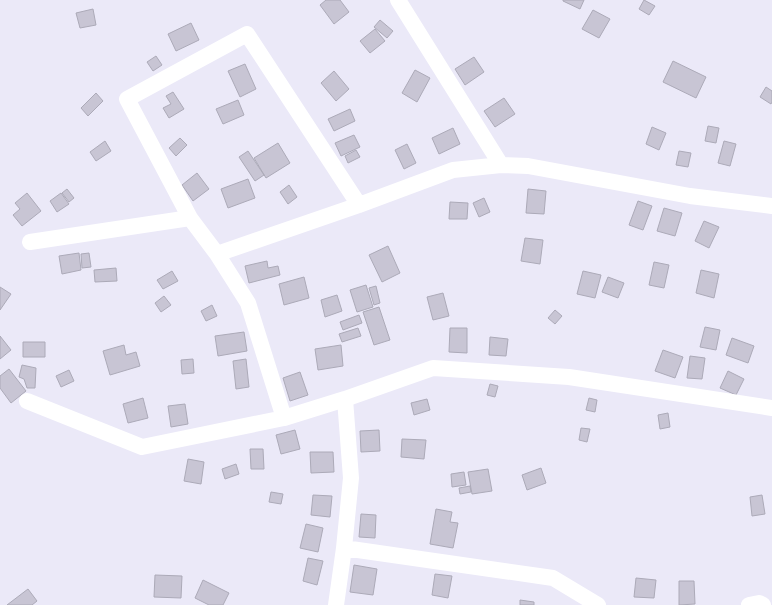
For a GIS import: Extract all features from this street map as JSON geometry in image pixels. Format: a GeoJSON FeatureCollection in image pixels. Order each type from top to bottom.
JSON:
{"type":"FeatureCollection","features":[{"type":"Feature","properties":{"kind":"street"},"geometry":{"type":"LineString","coordinates":[[398,0],[501,165]]}},
{"type":"Feature","properties":{"kind":"street"},"geometry":{"type":"LineString","coordinates":[[284,418],[248,303],[217,254],[190,218],[127,99],[247,34],[360,205]]}},
{"type":"Feature","properties":{"kind":"street"},"geometry":{"type":"LineString","coordinates":[[217,254],[360,205],[453,170],[501,165],[528,166],[690,196],[772,206]]}},
{"type":"Feature","properties":{"kind":"street"},"geometry":{"type":"LineString","coordinates":[[30,242],[190,218]]}},
{"type":"Feature","properties":{"kind":"street"},"geometry":{"type":"LineString","coordinates":[[27,401],[142,447],[284,418],[345,399],[433,368],[569,377],[772,408]]}},
{"type":"Feature","properties":{"kind":"street"},"geometry":{"type":"LineString","coordinates":[[336,605],[344,548],[351,478],[345,399]]}},
{"type":"Feature","properties":{"kind":"street"},"geometry":{"type":"LineString","coordinates":[[344,548],[553,578],[598,605]]}},
{"type":"Feature","properties":{"kind":"street"},"geometry":{"type":"LineString","coordinates":[[749,605],[759,603],[763,605]]}},
{"type":"Feature","properties":{"kind":"building"},"geometry":{"type":"Polygon","coordinates":[[[326,0],[340,0],[349,12],[334,24],[320,5],[326,0]]]}},
{"type":"Feature","properties":{"kind":"building"},"geometry":{"type":"Polygon","coordinates":[[[563,0],[584,0],[580,9],[563,0]]]}},
{"type":"Feature","properties":{"kind":"building"},"geometry":{"type":"Polygon","coordinates":[[[644,0],[655,6],[649,15],[639,9],[644,0]]]}},
{"type":"Feature","properties":{"kind":"building"},"geometry":{"type":"Polygon","coordinates":[[[93,9],[96,25],[80,28],[76,13],[93,9]]]}},
{"type":"Feature","properties":{"kind":"building"},"geometry":{"type":"Polygon","coordinates":[[[593,10],[610,19],[599,38],[582,29],[593,10]]]}},
{"type":"Feature","properties":{"kind":"building"},"geometry":{"type":"Polygon","coordinates":[[[380,20],[393,31],[387,38],[374,27],[380,20]]]}},
{"type":"Feature","properties":{"kind":"building"},"geometry":{"type":"Polygon","coordinates":[[[191,23],[199,40],[176,51],[168,34],[191,23]]]}},
{"type":"Feature","properties":{"kind":"building"},"geometry":{"type":"Polygon","coordinates":[[[375,29],[385,41],[370,53],[360,41],[375,29]]]}},
{"type":"Feature","properties":{"kind":"building"},"geometry":{"type":"Polygon","coordinates":[[[156,56],[162,65],[153,71],[147,62],[156,56]]]}},
{"type":"Feature","properties":{"kind":"building"},"geometry":{"type":"Polygon","coordinates":[[[474,57],[484,72],[465,85],[455,69],[474,57]]]}},
{"type":"Feature","properties":{"kind":"building"},"geometry":{"type":"Polygon","coordinates":[[[673,61],[706,77],[696,98],[663,82],[673,61]]]}},
{"type":"Feature","properties":{"kind":"building"},"geometry":{"type":"Polygon","coordinates":[[[245,64],[256,89],[240,97],[228,71],[245,64]]]}},
{"type":"Feature","properties":{"kind":"building"},"geometry":{"type":"Polygon","coordinates":[[[415,70],[430,78],[417,102],[402,93],[415,70]]]}},
{"type":"Feature","properties":{"kind":"building"},"geometry":{"type":"Polygon","coordinates":[[[334,71],[349,89],[336,101],[321,83],[334,71]]]}},
{"type":"Feature","properties":{"kind":"building"},"geometry":{"type":"Polygon","coordinates":[[[766,87],[772,91],[771,104],[760,97],[766,87]]]}},
{"type":"Feature","properties":{"kind":"building"},"geometry":{"type":"Polygon","coordinates":[[[173,92],[184,109],[169,118],[163,108],[171,104],[166,96],[173,92]]]}},
{"type":"Feature","properties":{"kind":"building"},"geometry":{"type":"Polygon","coordinates":[[[96,93],[103,101],[88,116],[81,108],[96,93]]]}},
{"type":"Feature","properties":{"kind":"building"},"geometry":{"type":"Polygon","coordinates":[[[504,98],[515,114],[495,127],[484,111],[504,98]]]}},
{"type":"Feature","properties":{"kind":"building"},"geometry":{"type":"Polygon","coordinates":[[[238,100],[244,115],[223,124],[216,109],[238,100]]]}},
{"type":"Feature","properties":{"kind":"building"},"geometry":{"type":"Polygon","coordinates":[[[350,109],[355,121],[334,131],[328,119],[350,109]]]}},
{"type":"Feature","properties":{"kind":"building"},"geometry":{"type":"Polygon","coordinates":[[[708,126],[719,128],[716,143],[705,141],[708,126]]]}},
{"type":"Feature","properties":{"kind":"building"},"geometry":{"type":"Polygon","coordinates":[[[652,127],[666,133],[659,150],[646,144],[652,127]]]}},
{"type":"Feature","properties":{"kind":"building"},"geometry":{"type":"Polygon","coordinates":[[[453,128],[460,144],[439,154],[432,138],[453,128]]]}},
{"type":"Feature","properties":{"kind":"building"},"geometry":{"type":"Polygon","coordinates":[[[354,135],[360,147],[341,156],[335,143],[354,135]]]}},
{"type":"Feature","properties":{"kind":"building"},"geometry":{"type":"Polygon","coordinates":[[[180,138],[187,145],[176,156],[169,148],[180,138]]]}},
{"type":"Feature","properties":{"kind":"building"},"geometry":{"type":"Polygon","coordinates":[[[105,141],[111,151],[96,161],[90,152],[105,141]]]}},
{"type":"Feature","properties":{"kind":"building"},"geometry":{"type":"Polygon","coordinates":[[[724,141],[736,144],[730,166],[718,163],[724,141]]]}},
{"type":"Feature","properties":{"kind":"building"},"geometry":{"type":"Polygon","coordinates":[[[278,143],[290,163],[266,178],[254,158],[278,143]]]}},
{"type":"Feature","properties":{"kind":"building"},"geometry":{"type":"Polygon","coordinates":[[[407,144],[416,163],[404,169],[395,150],[407,144]]]}},
{"type":"Feature","properties":{"kind":"building"},"geometry":{"type":"Polygon","coordinates":[[[356,150],[360,157],[348,163],[345,156],[356,150]]]}},
{"type":"Feature","properties":{"kind":"building"},"geometry":{"type":"Polygon","coordinates":[[[248,151],[264,175],[255,181],[239,157],[248,151]]]}},
{"type":"Feature","properties":{"kind":"building"},"geometry":{"type":"Polygon","coordinates":[[[679,151],[691,153],[688,167],[676,165],[679,151]]]}},
{"type":"Feature","properties":{"kind":"building"},"geometry":{"type":"Polygon","coordinates":[[[197,173],[209,189],[193,201],[182,185],[197,173]]]}},
{"type":"Feature","properties":{"kind":"building"},"geometry":{"type":"Polygon","coordinates":[[[248,179],[255,198],[228,208],[221,189],[248,179]]]}},
{"type":"Feature","properties":{"kind":"building"},"geometry":{"type":"Polygon","coordinates":[[[289,185],[297,197],[288,204],[280,192],[289,185]]]}},
{"type":"Feature","properties":{"kind":"building"},"geometry":{"type":"Polygon","coordinates":[[[67,189],[74,198],[69,202],[62,193],[67,189]]]}},
{"type":"Feature","properties":{"kind":"building"},"geometry":{"type":"Polygon","coordinates":[[[528,189],[546,191],[544,214],[526,213],[528,189]]]}},
{"type":"Feature","properties":{"kind":"building"},"geometry":{"type":"Polygon","coordinates":[[[27,193],[41,211],[22,226],[13,215],[20,209],[15,203],[27,193]]]}},
{"type":"Feature","properties":{"kind":"building"},"geometry":{"type":"Polygon","coordinates":[[[61,193],[69,204],[57,212],[50,201],[61,193]]]}},
{"type":"Feature","properties":{"kind":"building"},"geometry":{"type":"Polygon","coordinates":[[[484,198],[490,212],[479,217],[473,203],[484,198]]]}},
{"type":"Feature","properties":{"kind":"building"},"geometry":{"type":"Polygon","coordinates":[[[638,201],[652,206],[643,230],[629,225],[638,201]]]}},
{"type":"Feature","properties":{"kind":"building"},"geometry":{"type":"Polygon","coordinates":[[[450,202],[468,203],[467,219],[449,219],[450,202]]]}},
{"type":"Feature","properties":{"kind":"building"},"geometry":{"type":"Polygon","coordinates":[[[664,208],[682,213],[675,236],[657,231],[664,208]]]}},
{"type":"Feature","properties":{"kind":"building"},"geometry":{"type":"Polygon","coordinates":[[[704,221],[719,227],[709,248],[695,241],[704,221]]]}},
{"type":"Feature","properties":{"kind":"building"},"geometry":{"type":"Polygon","coordinates":[[[525,238],[543,240],[540,264],[521,261],[525,238]]]}},
{"type":"Feature","properties":{"kind":"building"},"geometry":{"type":"Polygon","coordinates":[[[388,246],[400,273],[382,282],[369,255],[388,246]]]}},
{"type":"Feature","properties":{"kind":"building"},"geometry":{"type":"Polygon","coordinates":[[[79,253],[81,270],[62,274],[59,256],[79,253]]]}},
{"type":"Feature","properties":{"kind":"building"},"geometry":{"type":"Polygon","coordinates":[[[89,253],[91,267],[82,268],[81,254],[89,253]]]}},
{"type":"Feature","properties":{"kind":"building"},"geometry":{"type":"Polygon","coordinates":[[[267,261],[268,268],[278,266],[280,275],[249,283],[245,266],[267,261]]]}},
{"type":"Feature","properties":{"kind":"building"},"geometry":{"type":"Polygon","coordinates":[[[654,262],[669,265],[664,288],[649,285],[654,262]]]}},
{"type":"Feature","properties":{"kind":"building"},"geometry":{"type":"Polygon","coordinates":[[[116,268],[117,281],[95,282],[94,270],[116,268]]]}},
{"type":"Feature","properties":{"kind":"building"},"geometry":{"type":"Polygon","coordinates":[[[701,270],[719,274],[714,298],[696,293],[701,270]]]}},
{"type":"Feature","properties":{"kind":"building"},"geometry":{"type":"Polygon","coordinates":[[[172,271],[178,281],[163,289],[157,280],[172,271]]]}},
{"type":"Feature","properties":{"kind":"building"},"geometry":{"type":"Polygon","coordinates":[[[583,271],[601,275],[595,298],[577,294],[583,271]]]}},
{"type":"Feature","properties":{"kind":"building"},"geometry":{"type":"Polygon","coordinates":[[[304,277],[309,298],[284,305],[279,284],[304,277]]]}},
{"type":"Feature","properties":{"kind":"building"},"geometry":{"type":"Polygon","coordinates":[[[608,277],[624,283],[618,298],[602,292],[608,277]]]}},
{"type":"Feature","properties":{"kind":"building"},"geometry":{"type":"Polygon","coordinates":[[[366,285],[373,307],[357,312],[350,290],[366,285]]]}},
{"type":"Feature","properties":{"kind":"building"},"geometry":{"type":"Polygon","coordinates":[[[376,286],[380,303],[374,305],[369,288],[376,286]]]}},
{"type":"Feature","properties":{"kind":"building"},"geometry":{"type":"Polygon","coordinates":[[[0,287],[11,294],[0,310],[0,287]]]}},
{"type":"Feature","properties":{"kind":"building"},"geometry":{"type":"Polygon","coordinates":[[[443,293],[449,316],[433,320],[427,297],[443,293]]]}},
{"type":"Feature","properties":{"kind":"building"},"geometry":{"type":"Polygon","coordinates":[[[337,295],[342,311],[325,317],[321,300],[337,295]]]}},
{"type":"Feature","properties":{"kind":"building"},"geometry":{"type":"Polygon","coordinates":[[[164,296],[171,305],[161,312],[155,303],[164,296]]]}},
{"type":"Feature","properties":{"kind":"building"},"geometry":{"type":"Polygon","coordinates":[[[212,305],[217,316],[206,321],[201,311],[212,305]]]}},
{"type":"Feature","properties":{"kind":"building"},"geometry":{"type":"Polygon","coordinates":[[[379,307],[390,340],[374,345],[363,312],[379,307]]]}},
{"type":"Feature","properties":{"kind":"building"},"geometry":{"type":"Polygon","coordinates":[[[555,310],[562,316],[555,324],[548,318],[555,310]]]}},
{"type":"Feature","properties":{"kind":"building"},"geometry":{"type":"Polygon","coordinates":[[[359,315],[362,323],[343,330],[340,322],[359,315]]]}},
{"type":"Feature","properties":{"kind":"building"},"geometry":{"type":"Polygon","coordinates":[[[705,327],[720,330],[716,350],[700,347],[705,327]]]}},
{"type":"Feature","properties":{"kind":"building"},"geometry":{"type":"Polygon","coordinates":[[[358,328],[361,336],[342,342],[339,334],[358,328]]]}},
{"type":"Feature","properties":{"kind":"building"},"geometry":{"type":"Polygon","coordinates":[[[450,328],[467,328],[467,353],[449,352],[450,328]]]}},
{"type":"Feature","properties":{"kind":"building"},"geometry":{"type":"Polygon","coordinates":[[[244,332],[247,351],[218,356],[215,336],[244,332]]]}},
{"type":"Feature","properties":{"kind":"building"},"geometry":{"type":"Polygon","coordinates":[[[0,336],[11,350],[0,359],[0,336]]]}},
{"type":"Feature","properties":{"kind":"building"},"geometry":{"type":"Polygon","coordinates":[[[490,337],[508,339],[506,356],[489,355],[490,337]]]}},
{"type":"Feature","properties":{"kind":"building"},"geometry":{"type":"Polygon","coordinates":[[[732,338],[754,346],[748,363],[726,355],[732,338]]]}},
{"type":"Feature","properties":{"kind":"building"},"geometry":{"type":"Polygon","coordinates":[[[23,342],[45,342],[45,357],[23,357],[23,342]]]}},
{"type":"Feature","properties":{"kind":"building"},"geometry":{"type":"Polygon","coordinates":[[[124,345],[126,355],[136,352],[140,366],[110,375],[103,351],[124,345]]]}},
{"type":"Feature","properties":{"kind":"building"},"geometry":{"type":"Polygon","coordinates":[[[341,345],[343,366],[318,370],[315,349],[341,345]]]}},
{"type":"Feature","properties":{"kind":"building"},"geometry":{"type":"Polygon","coordinates":[[[663,350],[683,357],[675,378],[655,371],[663,350]]]}},
{"type":"Feature","properties":{"kind":"building"},"geometry":{"type":"Polygon","coordinates":[[[690,356],[705,358],[702,379],[687,378],[690,356]]]}},
{"type":"Feature","properties":{"kind":"building"},"geometry":{"type":"Polygon","coordinates":[[[193,359],[194,373],[182,374],[181,360],[193,359]]]}},
{"type":"Feature","properties":{"kind":"building"},"geometry":{"type":"Polygon","coordinates":[[[246,359],[249,387],[236,389],[233,361],[246,359]]]}},
{"type":"Feature","properties":{"kind":"building"},"geometry":{"type":"Polygon","coordinates":[[[22,365],[36,368],[35,388],[27,388],[24,379],[19,377],[22,365]]]}},
{"type":"Feature","properties":{"kind":"building"},"geometry":{"type":"Polygon","coordinates":[[[9,369],[26,391],[11,403],[0,388],[0,376],[9,369]]]}},
{"type":"Feature","properties":{"kind":"building"},"geometry":{"type":"Polygon","coordinates":[[[69,370],[74,381],[61,387],[56,376],[69,370]]]}},
{"type":"Feature","properties":{"kind":"building"},"geometry":{"type":"Polygon","coordinates":[[[728,371],[744,379],[736,395],[720,388],[728,371]]]}},
{"type":"Feature","properties":{"kind":"building"},"geometry":{"type":"Polygon","coordinates":[[[300,372],[308,395],[290,401],[283,378],[300,372]]]}},
{"type":"Feature","properties":{"kind":"building"},"geometry":{"type":"Polygon","coordinates":[[[490,384],[498,386],[495,397],[487,395],[490,384]]]}},
{"type":"Feature","properties":{"kind":"building"},"geometry":{"type":"Polygon","coordinates":[[[143,398],[148,418],[128,423],[123,404],[143,398]]]}},
{"type":"Feature","properties":{"kind":"building"},"geometry":{"type":"Polygon","coordinates":[[[589,398],[597,400],[595,412],[586,410],[589,398]]]}},
{"type":"Feature","properties":{"kind":"building"},"geometry":{"type":"Polygon","coordinates":[[[427,399],[430,410],[414,415],[411,403],[427,399]]]}},
{"type":"Feature","properties":{"kind":"building"},"geometry":{"type":"Polygon","coordinates":[[[185,404],[188,424],[171,427],[168,406],[185,404]]]}},
{"type":"Feature","properties":{"kind":"building"},"geometry":{"type":"Polygon","coordinates":[[[668,413],[670,427],[660,429],[658,415],[668,413]]]}},
{"type":"Feature","properties":{"kind":"building"},"geometry":{"type":"Polygon","coordinates":[[[581,428],[590,429],[587,442],[579,440],[581,428]]]}},
{"type":"Feature","properties":{"kind":"building"},"geometry":{"type":"Polygon","coordinates":[[[295,430],[300,449],[281,454],[276,435],[295,430]]]}},
{"type":"Feature","properties":{"kind":"building"},"geometry":{"type":"Polygon","coordinates":[[[379,430],[380,451],[361,452],[360,431],[379,430]]]}},
{"type":"Feature","properties":{"kind":"building"},"geometry":{"type":"Polygon","coordinates":[[[402,439],[426,440],[424,459],[401,457],[402,439]]]}},
{"type":"Feature","properties":{"kind":"building"},"geometry":{"type":"Polygon","coordinates":[[[250,449],[263,449],[264,469],[251,469],[250,449]]]}},
{"type":"Feature","properties":{"kind":"building"},"geometry":{"type":"Polygon","coordinates":[[[310,452],[333,452],[334,472],[311,473],[310,452]]]}},
{"type":"Feature","properties":{"kind":"building"},"geometry":{"type":"Polygon","coordinates":[[[188,459],[204,462],[201,484],[184,481],[188,459]]]}},
{"type":"Feature","properties":{"kind":"building"},"geometry":{"type":"Polygon","coordinates":[[[236,464],[239,474],[225,479],[222,469],[236,464]]]}},
{"type":"Feature","properties":{"kind":"building"},"geometry":{"type":"Polygon","coordinates":[[[541,468],[546,483],[527,490],[522,475],[541,468]]]}},
{"type":"Feature","properties":{"kind":"building"},"geometry":{"type":"Polygon","coordinates":[[[488,469],[492,491],[472,494],[468,472],[488,469]]]}},
{"type":"Feature","properties":{"kind":"building"},"geometry":{"type":"Polygon","coordinates":[[[464,472],[466,485],[452,487],[451,474],[464,472]]]}},
{"type":"Feature","properties":{"kind":"building"},"geometry":{"type":"Polygon","coordinates":[[[470,486],[471,492],[460,494],[459,488],[470,486]]]}},
{"type":"Feature","properties":{"kind":"building"},"geometry":{"type":"Polygon","coordinates":[[[271,492],[283,494],[281,504],[269,502],[271,492]]]}},
{"type":"Feature","properties":{"kind":"building"},"geometry":{"type":"Polygon","coordinates":[[[313,495],[332,496],[330,517],[311,515],[313,495]]]}},
{"type":"Feature","properties":{"kind":"building"},"geometry":{"type":"Polygon","coordinates":[[[762,495],[765,514],[752,516],[750,497],[762,495]]]}},
{"type":"Feature","properties":{"kind":"building"},"geometry":{"type":"Polygon","coordinates":[[[436,509],[452,512],[450,522],[458,523],[453,548],[430,544],[436,509]]]}},
{"type":"Feature","properties":{"kind":"building"},"geometry":{"type":"Polygon","coordinates":[[[361,514],[376,515],[375,538],[359,537],[361,514]]]}},
{"type":"Feature","properties":{"kind":"building"},"geometry":{"type":"Polygon","coordinates":[[[306,524],[323,528],[318,552],[300,548],[306,524]]]}},
{"type":"Feature","properties":{"kind":"building"},"geometry":{"type":"Polygon","coordinates":[[[308,558],[323,561],[317,585],[303,581],[308,558]]]}},
{"type":"Feature","properties":{"kind":"building"},"geometry":{"type":"Polygon","coordinates":[[[354,565],[377,569],[373,595],[350,592],[354,565]]]}},
{"type":"Feature","properties":{"kind":"building"},"geometry":{"type":"Polygon","coordinates":[[[435,574],[452,576],[448,598],[432,595],[435,574]]]}},
{"type":"Feature","properties":{"kind":"building"},"geometry":{"type":"Polygon","coordinates":[[[155,575],[182,576],[181,598],[154,597],[155,575]]]}},
{"type":"Feature","properties":{"kind":"building"},"geometry":{"type":"Polygon","coordinates":[[[636,578],[656,580],[654,598],[634,597],[636,578]]]}},
{"type":"Feature","properties":{"kind":"building"},"geometry":{"type":"Polygon","coordinates":[[[203,580],[229,593],[223,605],[209,605],[195,598],[203,580]]]}},
{"type":"Feature","properties":{"kind":"building"},"geometry":{"type":"Polygon","coordinates":[[[679,581],[694,581],[695,604],[679,605],[679,581]]]}},
{"type":"Feature","properties":{"kind":"building"},"geometry":{"type":"Polygon","coordinates":[[[28,589],[37,601],[32,605],[7,605],[28,589]]]}},
{"type":"Feature","properties":{"kind":"building"},"geometry":{"type":"Polygon","coordinates":[[[520,600],[534,602],[534,605],[520,605],[520,600]]]}}]}
